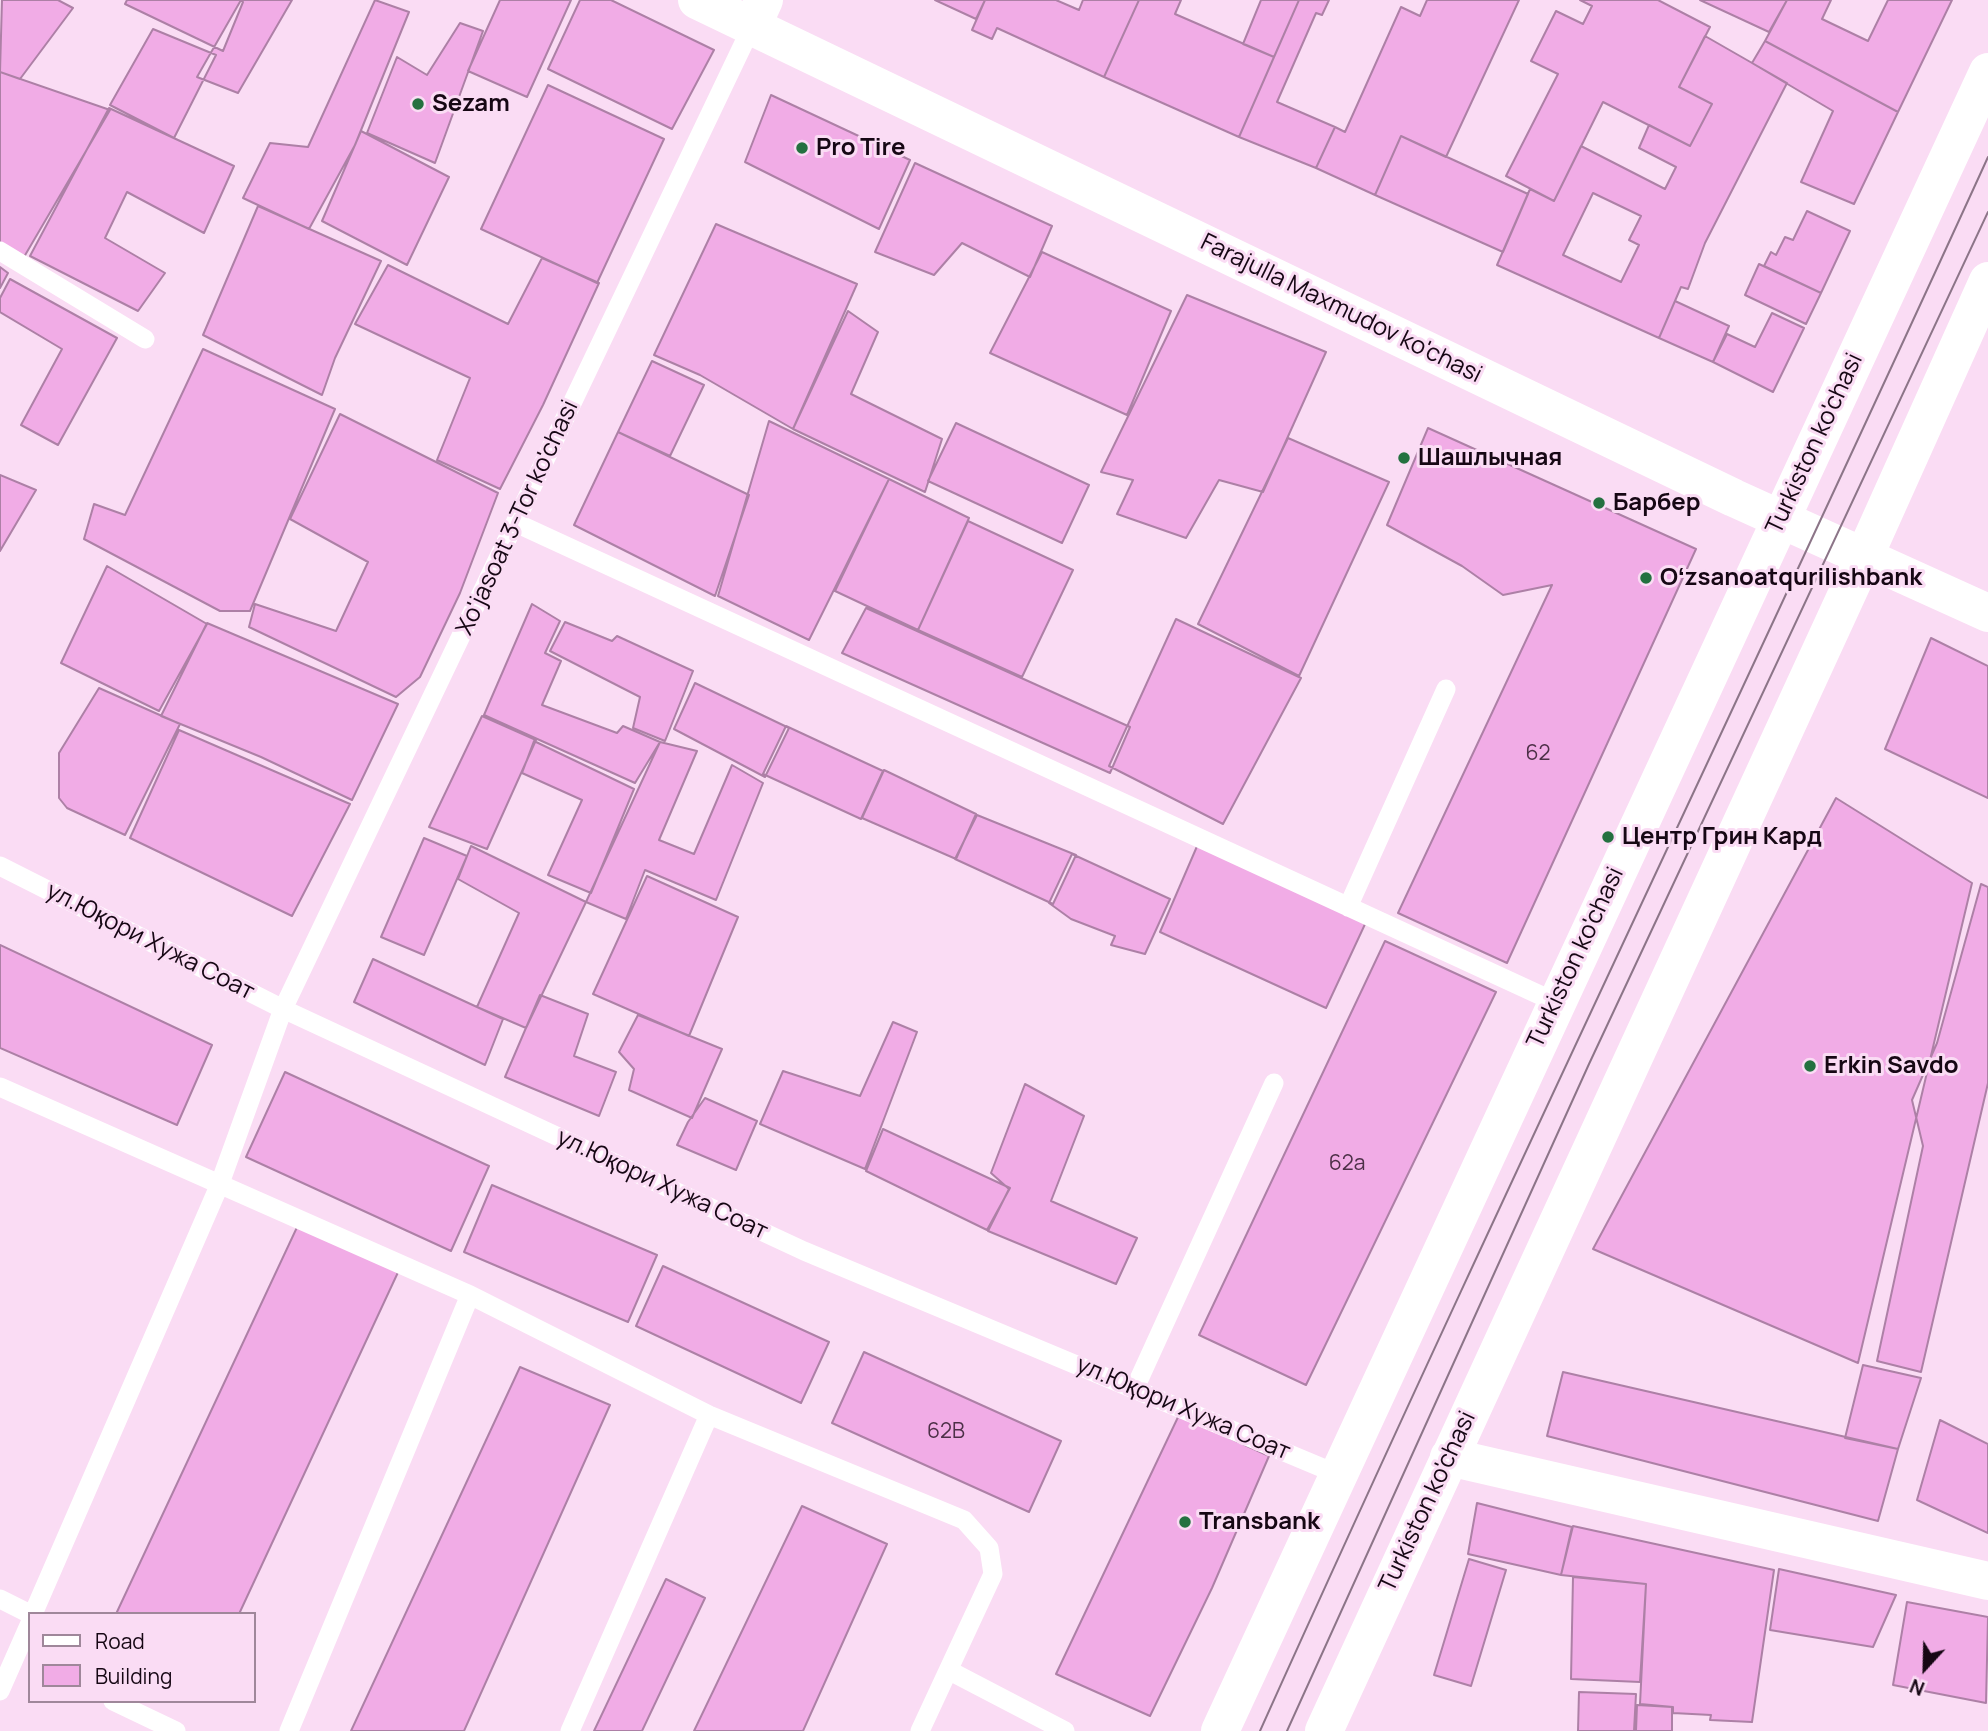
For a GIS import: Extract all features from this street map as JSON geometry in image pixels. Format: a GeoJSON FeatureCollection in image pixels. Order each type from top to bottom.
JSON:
{"type":"FeatureCollection","features":[{"type":"Feature","properties":{"kind":"main road","name":"Farajulla Maxmudov ko'chasi"},"geometry":{"type":"LineString","coordinates":[[697,0],[758,13],[1781,519],[1988,613]]}},
{"type":"Feature","properties":{"kind":"main road","name":"Turkiston ko'chasi"},"geometry":{"type":"LineString","coordinates":[[1220,1731],[1555,1002],[1988,72]]}},
{"type":"Feature","properties":{"kind":"main road","name":"Turkiston ko'chasi"},"geometry":{"type":"LineString","coordinates":[[1324,1731],[1864,557],[1988,281]]}},
{"type":"Feature","properties":{"kind":"main road"},"geometry":{"type":"LineString","coordinates":[[1449,1457],[1988,1581]]}},
{"type":"Feature","properties":{"kind":"lane","name":"Xo'jasoat 3-Tor ko'chasi"},"geometry":{"type":"LineString","coordinates":[[33,1612],[219,1186],[283,1009],[758,13]]}},
{"type":"Feature","properties":{"kind":"lane"},"geometry":{"type":"LineString","coordinates":[[0,251],[145,339]]}},
{"type":"Feature","properties":{"kind":"lane"},"geometry":{"type":"LineString","coordinates":[[516,523],[1555,1002]]}},
{"type":"Feature","properties":{"kind":"lane"},"geometry":{"type":"LineString","coordinates":[[1348,907],[1446,689]]}},
{"type":"Feature","properties":{"kind":"lane","name":"ул.Юқори Хужа Соат"},"geometry":{"type":"LineString","coordinates":[[0,866],[283,1009],[804,1251],[1337,1474]]}},
{"type":"Feature","properties":{"kind":"lane"},"geometry":{"type":"LineString","coordinates":[[1135,1388],[1274,1083]]}},
{"type":"Feature","properties":{"kind":"lane"},"geometry":{"type":"LineString","coordinates":[[0,1087],[470,1295],[709,1415],[964,1520],[989,1548],[993,1574],[920,1731]]}},
{"type":"Feature","properties":{"kind":"lane"},"geometry":{"type":"LineString","coordinates":[[289,1731],[470,1295]]}},
{"type":"Feature","properties":{"kind":"lane"},"geometry":{"type":"LineString","coordinates":[[570,1731],[709,1415]]}},
{"type":"Feature","properties":{"kind":"lane"},"geometry":{"type":"LineString","coordinates":[[0,1599],[28,1612]]}},
{"type":"Feature","properties":{"kind":"lane"},"geometry":{"type":"LineString","coordinates":[[0,1691],[23,1660],[28,1634]]}},
{"type":"Feature","properties":{"kind":"lane"},"geometry":{"type":"LineString","coordinates":[[950,1671],[1065,1731]]}},
{"type":"Feature","properties":{"kind":"lane"},"geometry":{"type":"LineString","coordinates":[[117,1703],[176,1731]]}},
{"type":"Feature","properties":{"kind":"building"},"geometry":{"type":"Polygon","coordinates":[[[2,0],[58,0],[73,8],[20,79],[0,72],[2,0]]]}},
{"type":"Feature","properties":{"kind":"building"},"geometry":{"type":"Polygon","coordinates":[[[127,0],[243,2],[223,51],[125,4],[127,0]]]}},
{"type":"Feature","properties":{"kind":"building"},"geometry":{"type":"Polygon","coordinates":[[[241,0],[292,0],[238,93],[197,77],[241,0]]]}},
{"type":"Feature","properties":{"kind":"building"},"geometry":{"type":"Polygon","coordinates":[[[375,0],[409,12],[355,145],[309,229],[243,198],[270,143],[308,147],[375,0]]]}},
{"type":"Feature","properties":{"kind":"building"},"geometry":{"type":"Polygon","coordinates":[[[500,0],[571,0],[527,97],[468,71],[500,0]]]}},
{"type":"Feature","properties":{"kind":"building"},"geometry":{"type":"Polygon","coordinates":[[[580,0],[611,0],[714,50],[672,129],[548,69],[580,0]]]}},
{"type":"Feature","properties":{"kind":"building"},"geometry":{"type":"Polygon","coordinates":[[[935,0],[985,0],[976,19],[935,0]]]}},
{"type":"Feature","properties":{"kind":"building"},"geometry":{"type":"Polygon","coordinates":[[[985,0],[1056,0],[1079,10],[1083,0],[1139,0],[1104,77],[997,28],[992,39],[972,30],[985,0]]]}},
{"type":"Feature","properties":{"kind":"building"},"geometry":{"type":"Polygon","coordinates":[[[1139,0],[1181,0],[1175,14],[1274,57],[1239,137],[1104,77],[1139,0]]]}},
{"type":"Feature","properties":{"kind":"building"},"geometry":{"type":"Polygon","coordinates":[[[1261,0],[1299,0],[1274,57],[1243,44],[1261,0]]]}},
{"type":"Feature","properties":{"kind":"building"},"geometry":{"type":"Polygon","coordinates":[[[1299,0],[1329,0],[1322,15],[1316,13],[1277,102],[1335,127],[1316,168],[1239,137],[1299,0]]]}},
{"type":"Feature","properties":{"kind":"building"},"geometry":{"type":"Polygon","coordinates":[[[1427,0],[1519,0],[1446,157],[1401,136],[1375,195],[1316,168],[1335,127],[1345,132],[1401,7],[1420,16],[1427,0]]]}},
{"type":"Feature","properties":{"kind":"building"},"geometry":{"type":"Polygon","coordinates":[[[1580,0],[1658,0],[1710,27],[1679,87],[1712,104],[1690,146],[1603,102],[1554,201],[1506,176],[1558,74],[1531,61],[1556,11],[1583,24],[1592,6],[1580,0]]]}},
{"type":"Feature","properties":{"kind":"building"},"geometry":{"type":"Polygon","coordinates":[[[1700,0],[1787,0],[1769,32],[1700,0]]]}},
{"type":"Feature","properties":{"kind":"building"},"geometry":{"type":"Polygon","coordinates":[[[1787,0],[1831,0],[1822,19],[1868,41],[1888,0],[1952,0],[1898,112],[1765,41],[1787,0]]]}},
{"type":"Feature","properties":{"kind":"building","name":"Sezam"},"geometry":{"type":"Polygon","coordinates":[[[460,23],[483,31],[435,163],[367,133],[397,57],[427,75],[460,23]]]}},
{"type":"Feature","properties":{"kind":"building"},"geometry":{"type":"Polygon","coordinates":[[[153,29],[216,55],[174,138],[110,105],[153,29]]]}},
{"type":"Feature","properties":{"kind":"building"},"geometry":{"type":"Polygon","coordinates":[[[1705,36],[1787,83],[1705,243],[1688,289],[1681,287],[1659,338],[1497,265],[1530,189],[1554,201],[1581,146],[1665,189],[1676,167],[1639,148],[1649,125],[1690,146],[1712,104],[1679,87],[1705,36]],[[1593,193],[1563,255],[1621,282],[1639,245],[1629,240],[1641,216],[1593,193]]]}},
{"type":"Feature","properties":{"kind":"building"},"geometry":{"type":"Polygon","coordinates":[[[1765,41],[1898,112],[1854,204],[1801,182],[1833,111],[1752,63],[1765,41]]]}},
{"type":"Feature","properties":{"kind":"building"},"geometry":{"type":"Polygon","coordinates":[[[0,72],[110,110],[24,257],[0,242],[0,72]]]}},
{"type":"Feature","properties":{"kind":"building"},"geometry":{"type":"Polygon","coordinates":[[[548,85],[664,139],[597,283],[481,229],[548,85]]]}},
{"type":"Feature","properties":{"kind":"building"},"geometry":{"type":"Polygon","coordinates":[[[771,95],[910,160],[879,229],[745,162],[771,95]]]}},
{"type":"Feature","properties":{"kind":"building"},"geometry":{"type":"Polygon","coordinates":[[[109,108],[234,166],[204,233],[127,192],[105,238],[165,273],[138,311],[30,256],[109,108]]]}},
{"type":"Feature","properties":{"kind":"building"},"geometry":{"type":"Polygon","coordinates":[[[361,131],[449,177],[407,265],[322,221],[361,131]]]}},
{"type":"Feature","properties":{"kind":"building"},"geometry":{"type":"Polygon","coordinates":[[[1401,136],[1528,194],[1503,252],[1375,195],[1401,136]]]}},
{"type":"Feature","properties":{"kind":"building"},"geometry":{"type":"Polygon","coordinates":[[[915,163],[1052,226],[1030,277],[962,243],[934,275],[875,252],[915,163]]]}},
{"type":"Feature","properties":{"kind":"building"},"geometry":{"type":"Polygon","coordinates":[[[258,206],[381,261],[335,358],[322,395],[203,335],[258,206]]]}},
{"type":"Feature","properties":{"kind":"building"},"geometry":{"type":"Polygon","coordinates":[[[1807,211],[1850,231],[1821,293],[1764,266],[1771,252],[1776,255],[1785,237],[1793,240],[1807,211]]]}},
{"type":"Feature","properties":{"kind":"building"},"geometry":{"type":"Polygon","coordinates":[[[716,224],[857,284],[793,429],[700,375],[654,355],[716,224]]]}},
{"type":"Feature","properties":{"kind":"building"},"geometry":{"type":"Polygon","coordinates":[[[1042,252],[1171,311],[1127,415],[990,353],[1042,252]]]}},
{"type":"Feature","properties":{"kind":"building"},"geometry":{"type":"Polygon","coordinates":[[[542,258],[599,283],[543,405],[500,489],[437,460],[470,378],[355,324],[388,265],[508,324],[542,258]]]}},
{"type":"Feature","properties":{"kind":"building"},"geometry":{"type":"Polygon","coordinates":[[[1759,264],[1821,293],[1806,324],[1745,295],[1759,264]]]}},
{"type":"Feature","properties":{"kind":"building"},"geometry":{"type":"Polygon","coordinates":[[[0,267],[8,273],[0,288],[0,267]]]}},
{"type":"Feature","properties":{"kind":"building"},"geometry":{"type":"Polygon","coordinates":[[[10,279],[117,338],[58,445],[21,425],[62,349],[0,312],[0,298],[10,279]]]}},
{"type":"Feature","properties":{"kind":"building"},"geometry":{"type":"Polygon","coordinates":[[[1187,295],[1326,352],[1263,492],[1219,480],[1186,538],[1117,514],[1133,480],[1101,472],[1187,295]]]}},
{"type":"Feature","properties":{"kind":"building"},"geometry":{"type":"Polygon","coordinates":[[[1675,301],[1729,326],[1713,362],[1659,338],[1675,301]]]}},
{"type":"Feature","properties":{"kind":"building"},"geometry":{"type":"Polygon","coordinates":[[[848,311],[878,332],[851,394],[942,439],[925,492],[793,429],[848,311]]]}},
{"type":"Feature","properties":{"kind":"building"},"geometry":{"type":"Polygon","coordinates":[[[1772,313],[1804,328],[1773,392],[1713,362],[1727,334],[1755,347],[1772,313]]]}},
{"type":"Feature","properties":{"kind":"building"},"geometry":{"type":"Polygon","coordinates":[[[203,349],[335,409],[250,611],[220,611],[84,539],[94,504],[125,515],[203,349]]]}},
{"type":"Feature","properties":{"kind":"building"},"geometry":{"type":"Polygon","coordinates":[[[652,361],[704,385],[670,456],[618,432],[652,361]]]}},
{"type":"Feature","properties":{"kind":"building"},"geometry":{"type":"Polygon","coordinates":[[[340,414],[498,493],[460,593],[420,677],[396,697],[249,627],[255,604],[336,631],[368,562],[290,519],[340,414]]]}},
{"type":"Feature","properties":{"kind":"building"},"geometry":{"type":"Polygon","coordinates":[[[769,421],[889,479],[809,640],[718,596],[769,421]]]}},
{"type":"Feature","properties":{"kind":"building"},"geometry":{"type":"Polygon","coordinates":[[[956,423],[1089,485],[1062,543],[928,481],[956,423]]]}},
{"type":"Feature","properties":{"kind":"building"},"geometry":{"type":"Polygon","coordinates":[[[1428,428],[1696,549],[1507,963],[1398,913],[1552,585],[1503,595],[1462,566],[1387,525],[1428,428]]]}},
{"type":"Feature","properties":{"kind":"building"},"geometry":{"type":"Polygon","coordinates":[[[618,432],[749,495],[715,596],[574,525],[618,432]]]}},
{"type":"Feature","properties":{"kind":"building"},"geometry":{"type":"Polygon","coordinates":[[[1288,438],[1389,482],[1299,676],[1198,624],[1288,438]]]}},
{"type":"Feature","properties":{"kind":"building"},"geometry":{"type":"Polygon","coordinates":[[[0,475],[36,490],[0,551],[0,475]]]}},
{"type":"Feature","properties":{"kind":"building"},"geometry":{"type":"Polygon","coordinates":[[[889,479],[969,518],[918,630],[835,591],[889,479]]]}},
{"type":"Feature","properties":{"kind":"building"},"geometry":{"type":"Polygon","coordinates":[[[968,521],[1073,570],[1022,677],[918,630],[968,521]]]}},
{"type":"Feature","properties":{"kind":"building"},"geometry":{"type":"Polygon","coordinates":[[[107,566],[207,624],[159,711],[61,663],[107,566]]]}},
{"type":"Feature","properties":{"kind":"building"},"geometry":{"type":"Polygon","coordinates":[[[532,604],[560,621],[545,653],[561,661],[542,705],[617,733],[623,726],[660,742],[635,783],[484,715],[532,604]]]}},
{"type":"Feature","properties":{"kind":"building"},"geometry":{"type":"Polygon","coordinates":[[[866,608],[1130,727],[1110,773],[842,653],[866,608]]]}},
{"type":"Feature","properties":{"kind":"building"},"geometry":{"type":"Polygon","coordinates":[[[1176,619],[1301,678],[1223,824],[1109,766],[1176,619]]]}},
{"type":"Feature","properties":{"kind":"building"},"geometry":{"type":"Polygon","coordinates":[[[565,622],[612,641],[617,636],[693,671],[665,741],[633,728],[640,697],[550,651],[565,622]]]}},
{"type":"Feature","properties":{"kind":"building"},"geometry":{"type":"Polygon","coordinates":[[[207,623],[398,704],[352,800],[261,757],[161,716],[207,623]]]}},
{"type":"Feature","properties":{"kind":"building"},"geometry":{"type":"Polygon","coordinates":[[[1931,638],[1988,666],[1988,798],[1885,749],[1931,638]]]}},
{"type":"Feature","properties":{"kind":"building"},"geometry":{"type":"Polygon","coordinates":[[[695,683],[789,728],[765,777],[674,729],[695,683]]]}},
{"type":"Feature","properties":{"kind":"building"},"geometry":{"type":"Polygon","coordinates":[[[99,688],[180,724],[125,835],[67,808],[59,798],[59,753],[99,688]]]}},
{"type":"Feature","properties":{"kind":"building"},"geometry":{"type":"Polygon","coordinates":[[[482,716],[536,740],[487,849],[429,827],[482,716]]]}},
{"type":"Feature","properties":{"kind":"building"},"geometry":{"type":"Polygon","coordinates":[[[786,726],[883,771],[861,819],[763,774],[786,726]]]}},
{"type":"Feature","properties":{"kind":"building"},"geometry":{"type":"Polygon","coordinates":[[[179,730],[350,804],[292,916],[130,838],[179,730]]]}},
{"type":"Feature","properties":{"kind":"building"},"geometry":{"type":"Polygon","coordinates":[[[534,741],[634,789],[591,893],[548,875],[582,800],[522,773],[534,741]]]}},
{"type":"Feature","properties":{"kind":"building"},"geometry":{"type":"Polygon","coordinates":[[[660,742],[697,751],[659,840],[694,854],[732,765],[763,783],[716,900],[645,870],[626,919],[586,902],[660,742]]]}},
{"type":"Feature","properties":{"kind":"building"},"geometry":{"type":"Polygon","coordinates":[[[884,770],[976,814],[956,859],[862,818],[884,770]]]}},
{"type":"Feature","properties":{"kind":"building","name":"Erkin Savdo"},"geometry":{"type":"Polygon","coordinates":[[[1836,798],[1972,883],[1858,1363],[1593,1249],[1836,798]]]}},
{"type":"Feature","properties":{"kind":"building"},"geometry":{"type":"Polygon","coordinates":[[[977,815],[1076,855],[1053,904],[955,859],[977,815]]]}},
{"type":"Feature","properties":{"kind":"building"},"geometry":{"type":"Polygon","coordinates":[[[424,838],[467,856],[424,955],[381,937],[424,838]]]}},
{"type":"Feature","properties":{"kind":"building"},"geometry":{"type":"Polygon","coordinates":[[[1198,844],[1366,922],[1326,1008],[1160,932],[1198,844]]]}},
{"type":"Feature","properties":{"kind":"building"},"geometry":{"type":"Polygon","coordinates":[[[471,846],[586,902],[526,1028],[477,1007],[519,913],[458,879],[471,846]]]}},
{"type":"Feature","properties":{"kind":"building"},"geometry":{"type":"Polygon","coordinates":[[[1072,854],[1170,899],[1145,954],[1111,945],[1115,936],[1071,919],[1049,903],[1072,854]]]}},
{"type":"Feature","properties":{"kind":"building"},"geometry":{"type":"Polygon","coordinates":[[[647,876],[738,917],[689,1036],[593,994],[647,876]]]}},
{"type":"Feature","properties":{"kind":"building"},"geometry":{"type":"Polygon","coordinates":[[[1981,884],[1988,887],[1988,1083],[1921,1372],[1877,1361],[1923,1146],[1912,1100],[1937,1043],[1981,884]]]}},
{"type":"Feature","properties":{"kind":"building"},"geometry":{"type":"Polygon","coordinates":[[[1385,941],[1496,992],[1306,1385],[1199,1335],[1385,941]]]}},
{"type":"Feature","properties":{"kind":"building"},"geometry":{"type":"Polygon","coordinates":[[[0,945],[212,1045],[177,1125],[0,1048],[0,945]]]}},
{"type":"Feature","properties":{"kind":"building"},"geometry":{"type":"Polygon","coordinates":[[[373,959],[503,1019],[485,1065],[354,1002],[373,959]]]}},
{"type":"Feature","properties":{"kind":"building"},"geometry":{"type":"Polygon","coordinates":[[[540,995],[588,1014],[574,1056],[616,1072],[599,1116],[505,1077],[540,995]]]}},
{"type":"Feature","properties":{"kind":"building"},"geometry":{"type":"Polygon","coordinates":[[[638,1015],[722,1049],[692,1118],[629,1090],[634,1069],[619,1052],[638,1015]]]}},
{"type":"Feature","properties":{"kind":"building"},"geometry":{"type":"Polygon","coordinates":[[[893,1022],[917,1032],[865,1169],[760,1124],[783,1071],[860,1096],[893,1022]]]}},
{"type":"Feature","properties":{"kind":"building"},"geometry":{"type":"Polygon","coordinates":[[[285,1072],[489,1166],[451,1251],[246,1157],[285,1072]]]}},
{"type":"Feature","properties":{"kind":"building"},"geometry":{"type":"Polygon","coordinates":[[[1025,1084],[1084,1116],[1051,1201],[1137,1238],[1116,1284],[988,1231],[1009,1189],[991,1173],[1025,1084]]]}},
{"type":"Feature","properties":{"kind":"building"},"geometry":{"type":"Polygon","coordinates":[[[705,1098],[757,1121],[736,1170],[677,1145],[688,1122],[705,1098]]]}},
{"type":"Feature","properties":{"kind":"building"},"geometry":{"type":"Polygon","coordinates":[[[883,1129],[1010,1188],[987,1230],[866,1171],[883,1129]]]}},
{"type":"Feature","properties":{"kind":"building"},"geometry":{"type":"Polygon","coordinates":[[[492,1185],[657,1255],[628,1322],[464,1252],[492,1185]]]}},
{"type":"Feature","properties":{"kind":"building"},"geometry":{"type":"Polygon","coordinates":[[[299,1223],[400,1268],[240,1612],[117,1612],[299,1223]]]}},
{"type":"Feature","properties":{"kind":"building"},"geometry":{"type":"Polygon","coordinates":[[[663,1266],[829,1342],[801,1403],[636,1326],[663,1266]]]}},
{"type":"Feature","properties":{"kind":"building"},"geometry":{"type":"Polygon","coordinates":[[[864,1352],[1061,1441],[1029,1512],[832,1423],[864,1352]]]}},
{"type":"Feature","properties":{"kind":"building"},"geometry":{"type":"Polygon","coordinates":[[[1863,1365],[1921,1378],[1898,1449],[1845,1438],[1863,1365]]]}},
{"type":"Feature","properties":{"kind":"building"},"geometry":{"type":"Polygon","coordinates":[[[520,1367],[610,1405],[464,1731],[351,1731],[520,1367]]]}},
{"type":"Feature","properties":{"kind":"building"},"geometry":{"type":"Polygon","coordinates":[[[1563,1372],[1898,1449],[1878,1521],[1547,1436],[1563,1372]]]}},
{"type":"Feature","properties":{"kind":"building","name":"Transbank"},"geometry":{"type":"Polygon","coordinates":[[[1179,1415],[1269,1456],[1212,1588],[1150,1716],[1056,1674],[1179,1415]]]}},
{"type":"Feature","properties":{"kind":"building"},"geometry":{"type":"Polygon","coordinates":[[[1940,1420],[1988,1444],[1988,1533],[1917,1500],[1940,1420]]]}},
{"type":"Feature","properties":{"kind":"building"},"geometry":{"type":"Polygon","coordinates":[[[1477,1503],[1572,1527],[1561,1575],[1468,1554],[1477,1503]]]}},
{"type":"Feature","properties":{"kind":"building"},"geometry":{"type":"Polygon","coordinates":[[[802,1506],[887,1544],[803,1731],[694,1731],[802,1506]]]}},
{"type":"Feature","properties":{"kind":"building"},"geometry":{"type":"Polygon","coordinates":[[[1573,1526],[1774,1570],[1752,1722],[1710,1720],[1711,1715],[1673,1713],[1673,1707],[1640,1704],[1646,1584],[1561,1575],[1573,1526]]]}},
{"type":"Feature","properties":{"kind":"building"},"geometry":{"type":"Polygon","coordinates":[[[1469,1559],[1506,1570],[1471,1686],[1434,1675],[1469,1559]]]}},
{"type":"Feature","properties":{"kind":"building"},"geometry":{"type":"Polygon","coordinates":[[[1779,1569],[1896,1595],[1873,1647],[1770,1630],[1779,1569]]]}},
{"type":"Feature","properties":{"kind":"building"},"geometry":{"type":"Polygon","coordinates":[[[1573,1577],[1646,1584],[1640,1682],[1571,1679],[1573,1577]]]}},
{"type":"Feature","properties":{"kind":"building"},"geometry":{"type":"Polygon","coordinates":[[[666,1579],[705,1598],[642,1731],[594,1731],[666,1579]]]}},
{"type":"Feature","properties":{"kind":"building"},"geometry":{"type":"Polygon","coordinates":[[[1907,1602],[1988,1617],[1986,1703],[1893,1685],[1907,1602]]]}},
{"type":"Feature","properties":{"kind":"building"},"geometry":{"type":"Polygon","coordinates":[[[1579,1692],[1636,1694],[1634,1731],[1578,1731],[1579,1692]]]}},
{"type":"Feature","properties":{"kind":"building"},"geometry":{"type":"Polygon","coordinates":[[[1637,1705],[1672,1707],[1672,1731],[1636,1731],[1637,1705]]]}},
{"type":"Feature","properties":{"kind":"tram line"},"geometry":{"type":"LineString","coordinates":[[1260,1731],[1988,157]]}},
{"type":"Feature","properties":{"kind":"tram line"},"geometry":{"type":"LineString","coordinates":[[1287,1731],[1589,1064],[1988,212]]}},
{"type":"Feature","properties":{"kind":"place","name":"Sezam"},"geometry":{"type":"Point","coordinates":[418,104]}},
{"type":"Feature","properties":{"kind":"place","name":"Pro Tire"},"geometry":{"type":"Point","coordinates":[802,148]}},
{"type":"Feature","properties":{"kind":"place","name":"Шашлычная"},"geometry":{"type":"Point","coordinates":[1404,458]}},
{"type":"Feature","properties":{"kind":"place","name":"Барбер"},"geometry":{"type":"Point","coordinates":[1599,503]}},
{"type":"Feature","properties":{"kind":"place","name":"Oʻzsanoatqurilishbank"},"geometry":{"type":"Point","coordinates":[1646,578]}},
{"type":"Feature","properties":{"kind":"place","name":"Центр Грин Кард"},"geometry":{"type":"Point","coordinates":[1608,837]}},
{"type":"Feature","properties":{"kind":"place","name":"Erkin Savdo"},"geometry":{"type":"Point","coordinates":[1810,1066]}},
{"type":"Feature","properties":{"kind":"place","name":"Transbank"},"geometry":{"type":"Point","coordinates":[1185,1522]}}]}
